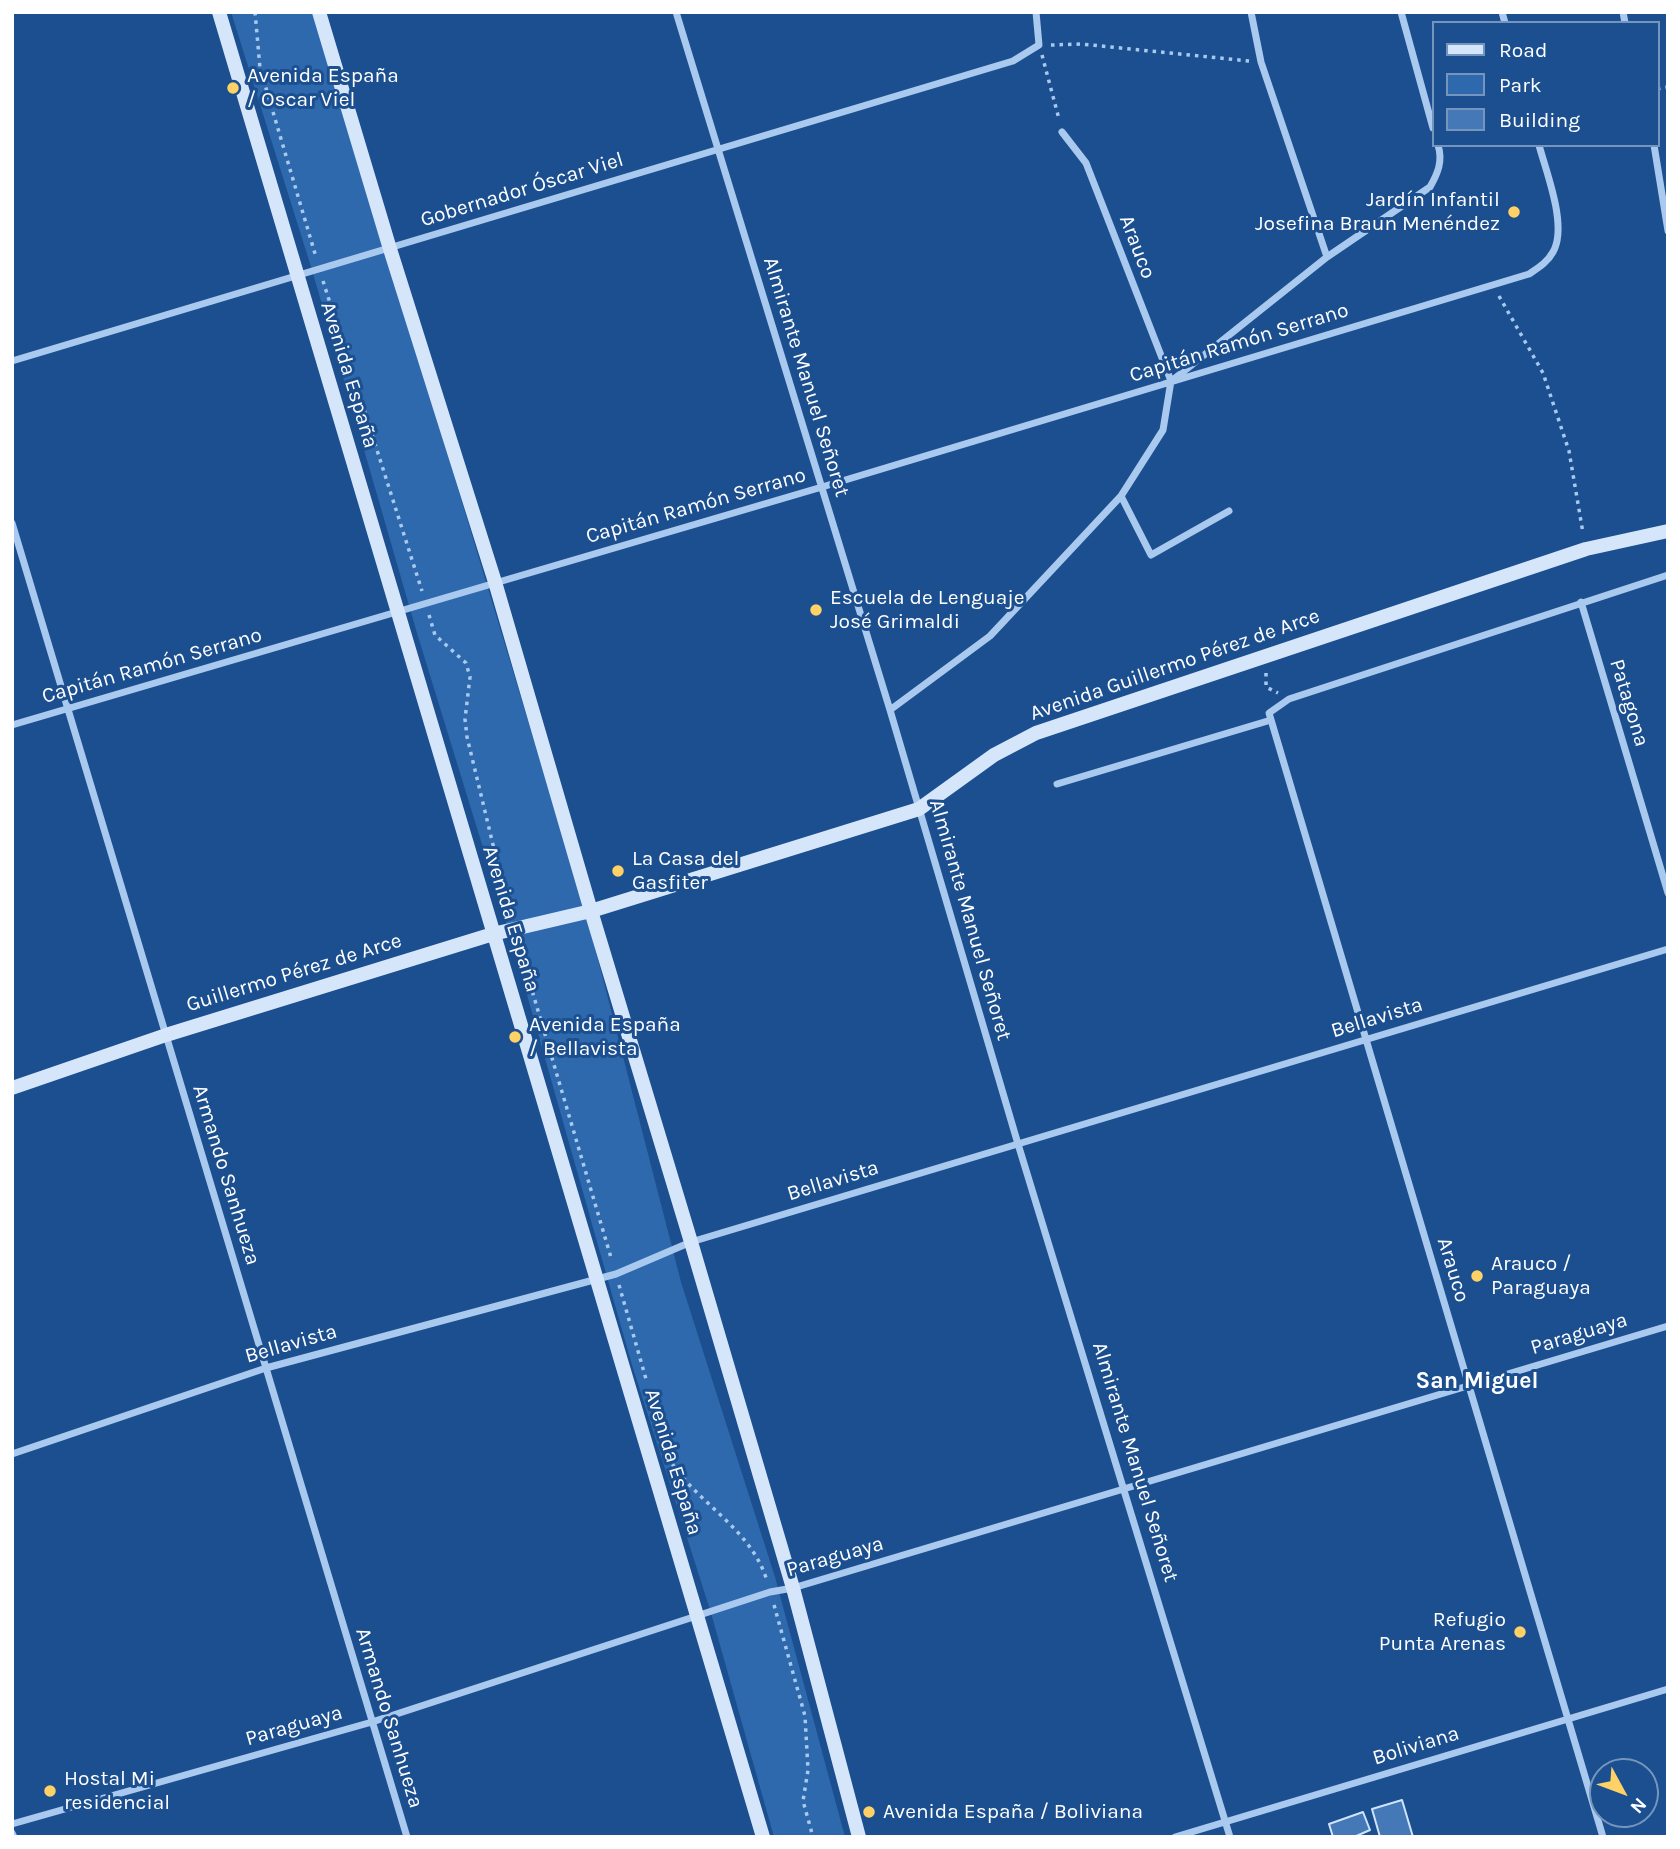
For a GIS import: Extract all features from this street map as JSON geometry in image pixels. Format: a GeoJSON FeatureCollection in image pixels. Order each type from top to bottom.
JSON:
{"type":"FeatureCollection","features":[{"type":"Feature","properties":{"kind":"main road","name":"Avenida España"},"geometry":{"type":"LineString","coordinates":[[219,12],[763,1837]]}},
{"type":"Feature","properties":{"kind":"main road"},"geometry":{"type":"LineString","coordinates":[[319,12],[495,582],[691,1242],[793,1588],[859,1837]]}},
{"type":"Feature","properties":{"kind":"main road","name":"Avenida Guillermo Pérez de Arce"},"geometry":{"type":"LineString","coordinates":[[591,911],[919,809],[994,755],[1036,733],[1586,549],[1668,531]]}},
{"type":"Feature","properties":{"kind":"main road","name":"Guillermo Pérez de Arce"},"geometry":{"type":"LineString","coordinates":[[12,1088],[166,1035],[493,934],[591,911]]}},
{"type":"Feature","properties":{"kind":"street","name":"Almirante Manuel Señoret"},"geometry":{"type":"LineString","coordinates":[[676,12],[1230,1837]]}},
{"type":"Feature","properties":{"kind":"street"},"geometry":{"type":"LineString","coordinates":[[1036,12],[1040,45]]}},
{"type":"Feature","properties":{"kind":"street"},"geometry":{"type":"LineString","coordinates":[[1251,12],[1261,62],[1327,257]]}},
{"type":"Feature","properties":{"kind":"street"},"geometry":{"type":"LineString","coordinates":[[1401,12],[1432,124]]}},
{"type":"Feature","properties":{"kind":"street","name":"Gobernador Óscar Viel"},"geometry":{"type":"LineString","coordinates":[[12,361],[1013,61],[1040,45]]}},
{"type":"Feature","properties":{"kind":"street","name":"Arauco"},"geometry":{"type":"LineString","coordinates":[[1062,131],[1086,163],[1171,381]]}},
{"type":"Feature","properties":{"kind":"street"},"geometry":{"type":"LineString","coordinates":[[890,710],[990,636],[1121,496],[1163,430],[1171,381],[1327,257],[1430,187],[1441,157],[1438,147]]}},
{"type":"Feature","properties":{"kind":"street","name":"Capitán Ramón Serrano"},"geometry":{"type":"LineString","coordinates":[[12,725],[822,487],[1529,274],[1546,263],[1555,250],[1558,227],[1540,147]]}},
{"type":"Feature","properties":{"kind":"street"},"geometry":{"type":"LineString","coordinates":[[1654,147],[1668,231]]}},
{"type":"Feature","properties":{"kind":"street"},"geometry":{"type":"LineString","coordinates":[[1121,496],[1151,555],[1229,511]]}},
{"type":"Feature","properties":{"kind":"street","name":"Armando Sanhueza"},"geometry":{"type":"LineString","coordinates":[[12,523],[407,1837]]}},
{"type":"Feature","properties":{"kind":"street"},"geometry":{"type":"LineString","coordinates":[[1057,784],[1270,716],[1289,698],[1668,575]]}},
{"type":"Feature","properties":{"kind":"street","name":"Patagona"},"geometry":{"type":"LineString","coordinates":[[1581,602],[1668,893]]}},
{"type":"Feature","properties":{"kind":"street","name":"Arauco"},"geometry":{"type":"LineString","coordinates":[[1270,716],[1603,1837]]}},
{"type":"Feature","properties":{"kind":"street","name":"Bellavista"},"geometry":{"type":"LineString","coordinates":[[12,1454],[265,1368],[596,1280],[691,1242],[1668,949]]}},
{"type":"Feature","properties":{"kind":"street","name":"Paraguaya"},"geometry":{"type":"LineString","coordinates":[[12,1824],[372,1722],[770,1592],[793,1588],[1668,1326]]}},
{"type":"Feature","properties":{"kind":"street","name":"Boliviana"},"geometry":{"type":"LineString","coordinates":[[1175,1837],[1668,1689]]}},
{"type":"Feature","properties":{"kind":"path"},"geometry":{"type":"LineString","coordinates":[[1062,131],[1040,45],[1081,44],[1261,62]]}},
{"type":"Feature","properties":{"kind":"path"},"geometry":{"type":"LineString","coordinates":[[1493,285],[1543,373],[1569,451],[1586,549]]}},
{"type":"Feature","properties":{"kind":"path"},"geometry":{"type":"LineString","coordinates":[[1266,657],[1266,687],[1289,698]]}},
{"type":"Feature","properties":{"kind":"green space"},"geometry":{"type":"Polygon","coordinates":[[[231,12],[314,12],[586,913],[681,1282],[775,1577],[845,1837],[774,1837],[711,1613],[632,1365],[512,942],[417,633],[312,270],[231,12]]]}},
{"type":"Feature","properties":{"kind":"building"},"geometry":{"type":"Polygon","coordinates":[[[1402,1800],[1413,1837],[1380,1837],[1372,1809],[1402,1800]]]}},
{"type":"Feature","properties":{"kind":"building"},"geometry":{"type":"Polygon","coordinates":[[[1363,1812],[1370,1830],[1354,1837],[1333,1837],[1329,1824],[1363,1812]]]}},
{"type":"Feature","properties":{"kind":"place","name":"Avenida España / Oscar Viel"},"geometry":{"type":"Point","coordinates":[233,88]}},
{"type":"Feature","properties":{"kind":"place","name":"Jardín Infantil Josefina Braun Menéndez"},"geometry":{"type":"Point","coordinates":[1514,212]}},
{"type":"Feature","properties":{"kind":"place","name":"Escuela de Lenguaje José Grimaldi"},"geometry":{"type":"Point","coordinates":[816,610]}},
{"type":"Feature","properties":{"kind":"place","name":"La Casa del Gasfiter"},"geometry":{"type":"Point","coordinates":[618,871]}},
{"type":"Feature","properties":{"kind":"place","name":"Avenida España / Bellavista"},"geometry":{"type":"Point","coordinates":[515,1037]}},
{"type":"Feature","properties":{"kind":"place","name":"Arauco / Paraguaya"},"geometry":{"type":"Point","coordinates":[1477,1276]}},
{"type":"Feature","properties":{"kind":"place","name":"Refugio Punta Arenas"},"geometry":{"type":"Point","coordinates":[1520,1632]}},
{"type":"Feature","properties":{"kind":"place","name":"Hostal Mi residencial"},"geometry":{"type":"Point","coordinates":[50,1791]}},
{"type":"Feature","properties":{"kind":"place","name":"Avenida España / Boliviana"},"geometry":{"type":"Point","coordinates":[869,1812]}},
{"type":"Feature","properties":{"kind":"district","name":"San Miguel"},"geometry":{"type":"Point","coordinates":[1477,1381]}}]}
